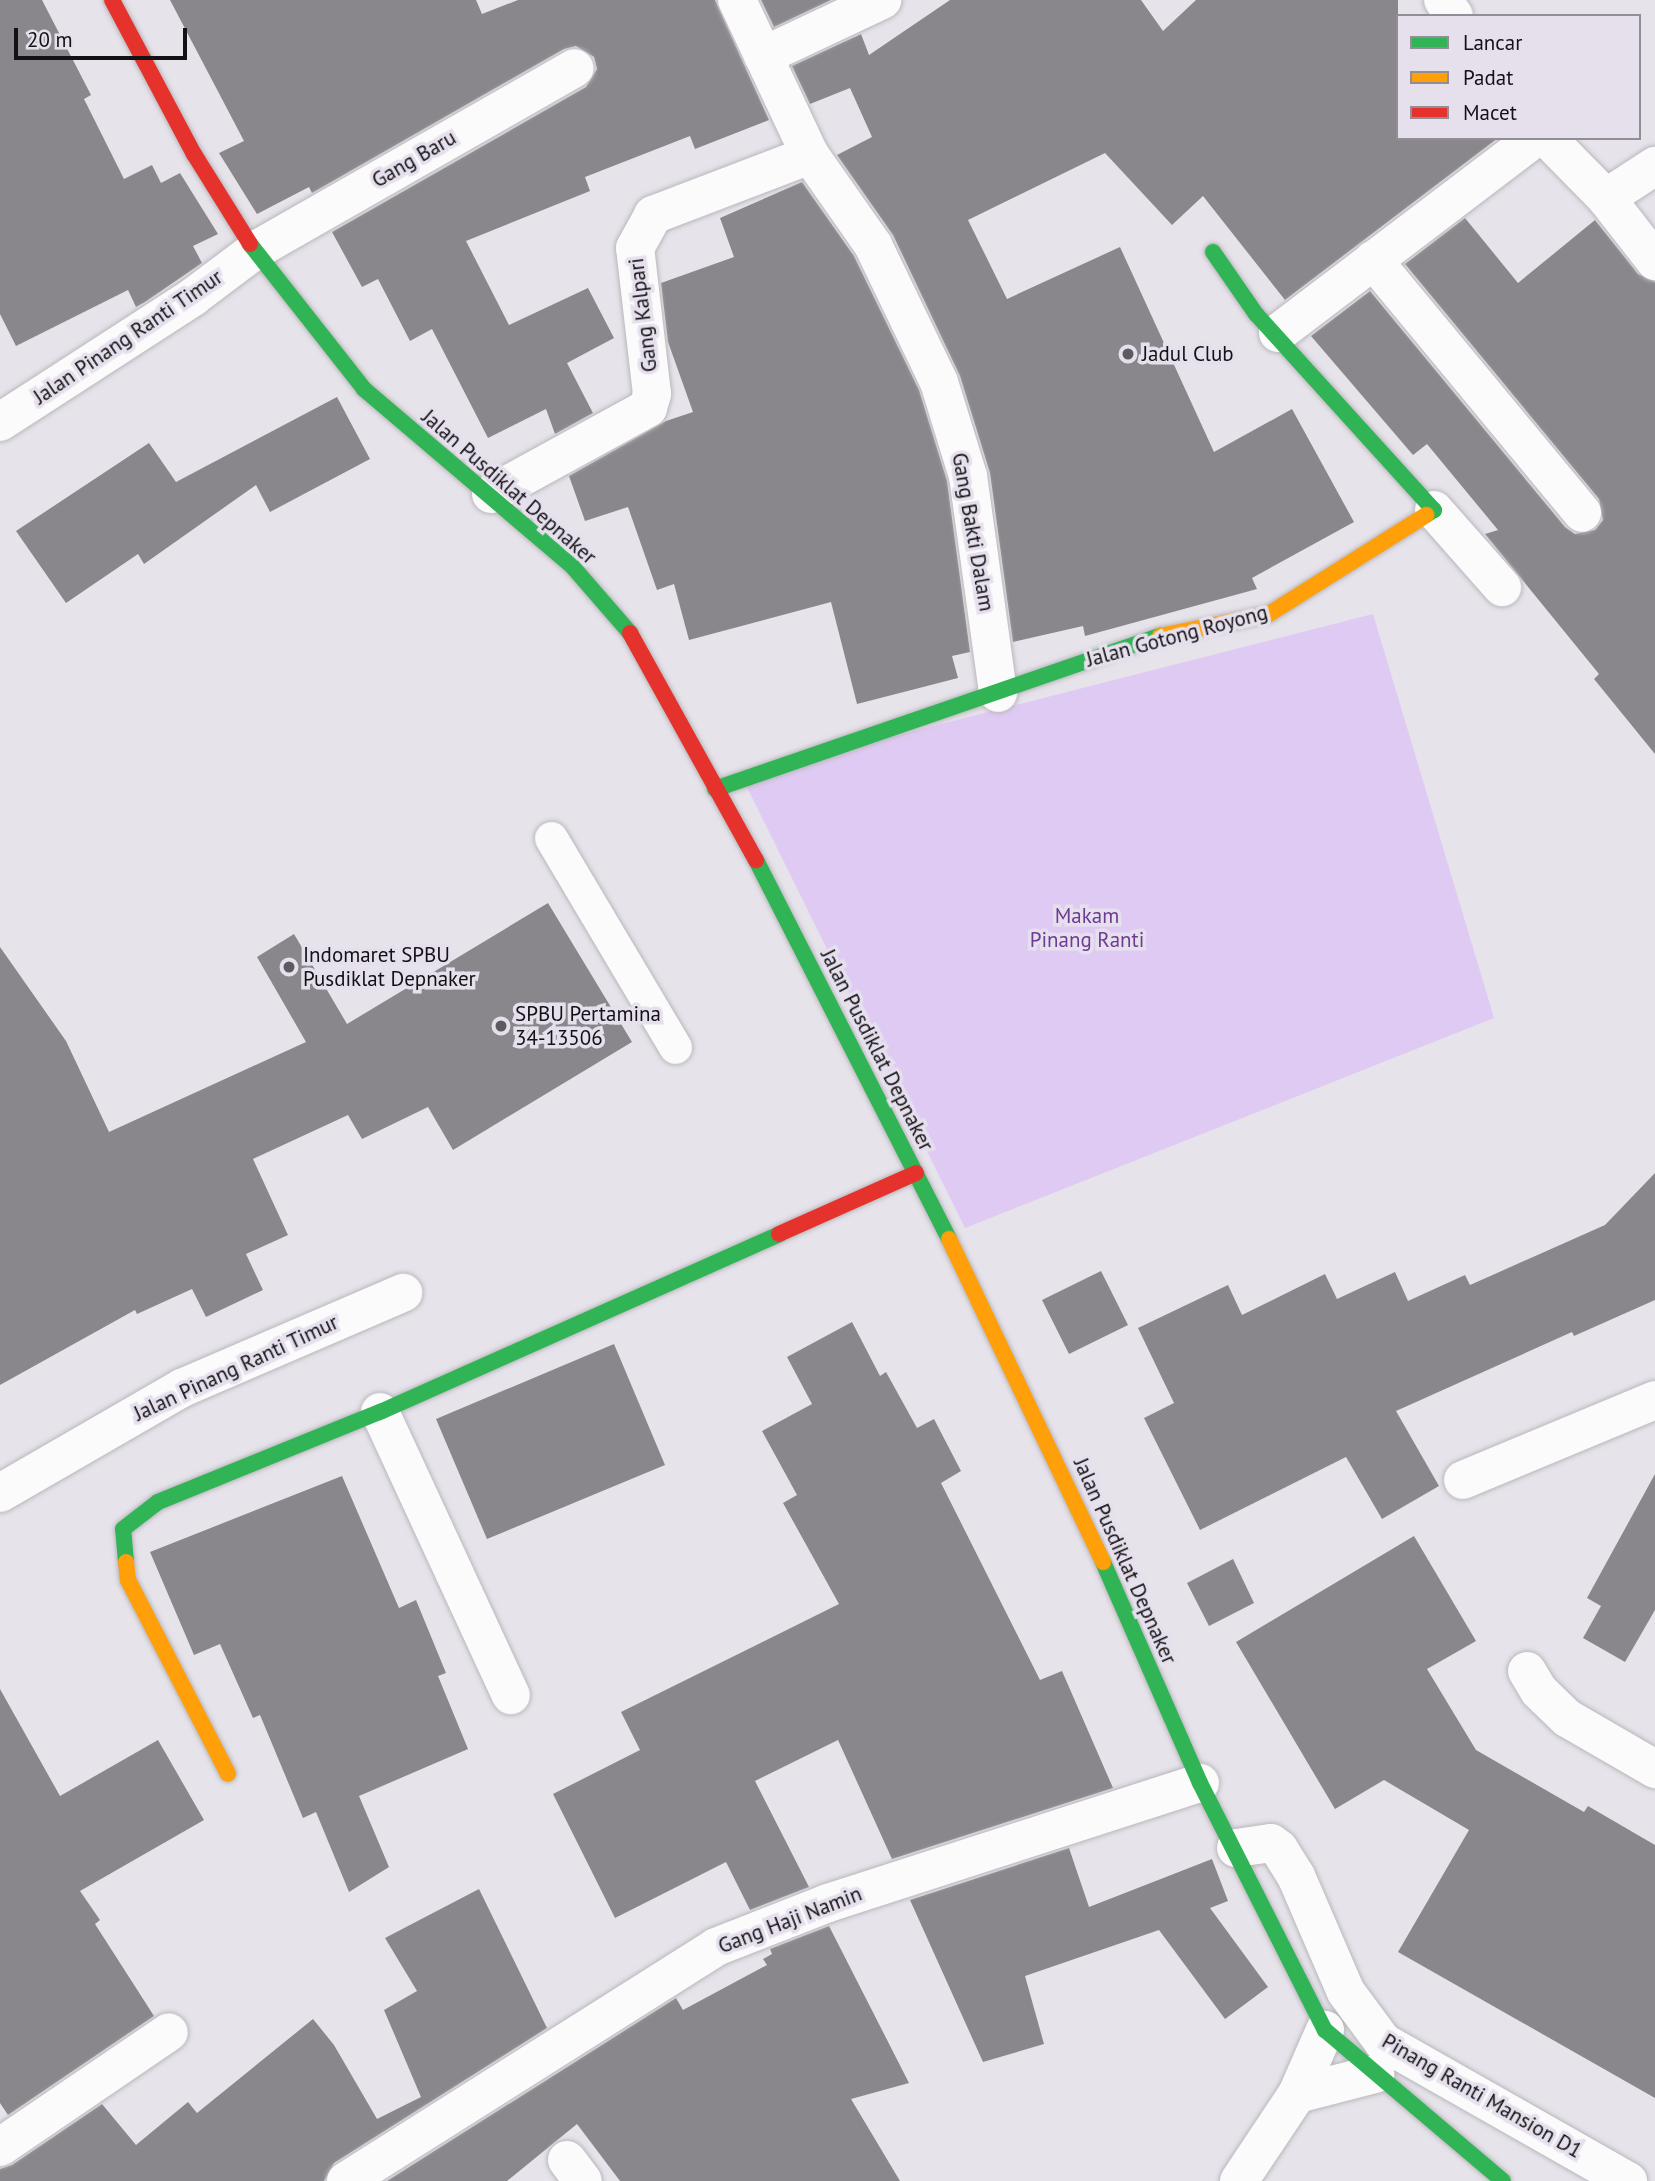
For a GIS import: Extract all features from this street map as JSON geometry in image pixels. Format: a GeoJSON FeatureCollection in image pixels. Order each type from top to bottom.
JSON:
{"type":"FeatureCollection","features":[{"type":"Feature","properties":{"kind":"street","name":"Jalan Pusdiklat Depnaker"},"geometry":{"type":"LineString","coordinates":[[112,0],[194,154],[254,251],[364,389],[491,494],[572,566],[625,625],[696,746],[715,789],[918,1176],[1061,1466],[1200,1783],[1236,1848],[1325,2030],[1503,2181]]}},
{"type":"Feature","properties":{"kind":"street","name":"Gang Bakti Dalam"},"geometry":{"type":"LineString","coordinates":[[737,0],[810,155],[873,246],[939,382],[968,476],[998,693]]}},
{"type":"Feature","properties":{"kind":"street"},"geometry":{"type":"LineString","coordinates":[[763,56],[882,0]]}},
{"type":"Feature","properties":{"kind":"street","name":"Gang Baru"},"geometry":{"type":"LineString","coordinates":[[254,251],[575,68]]}},
{"type":"Feature","properties":{"kind":"street"},"geometry":{"type":"LineString","coordinates":[[1278,334],[1532,140]]}},
{"type":"Feature","properties":{"kind":"street"},"geometry":{"type":"LineString","coordinates":[[1549,140],[1606,198],[1655,261]]}},
{"type":"Feature","properties":{"kind":"street","name":"Gang Kalpari"},"geometry":{"type":"LineString","coordinates":[[491,494],[648,408],[652,394],[635,248],[653,215],[810,155]]}},
{"type":"Feature","properties":{"kind":"street"},"geometry":{"type":"LineString","coordinates":[[1606,198],[1655,166]]}},
{"type":"Feature","properties":{"kind":"street","name":"Jalan Pinang Ranti Timur"},"geometry":{"type":"LineString","coordinates":[[0,422],[193,297],[254,251]]}},
{"type":"Feature","properties":{"kind":"street"},"geometry":{"type":"LineString","coordinates":[[1213,252],[1256,314],[1278,334],[1502,587]]}},
{"type":"Feature","properties":{"kind":"street"},"geometry":{"type":"LineString","coordinates":[[1373,260],[1582,513]]}},
{"type":"Feature","properties":{"kind":"street","name":"Jalan Gotong Royong"},"geometry":{"type":"LineString","coordinates":[[998,693],[1119,647],[1195,626],[1269,614],[1434,510]]}},
{"type":"Feature","properties":{"kind":"street"},"geometry":{"type":"LineString","coordinates":[[715,789],[998,693]]}},
{"type":"Feature","properties":{"kind":"street"},"geometry":{"type":"LineString","coordinates":[[228,1774],[128,1580],[123,1529],[158,1502],[380,1412],[918,1176]]}},
{"type":"Feature","properties":{"kind":"street","name":"Jalan Pinang Ranti Timur"},"geometry":{"type":"LineString","coordinates":[[0,1493],[183,1388],[403,1293]]}},
{"type":"Feature","properties":{"kind":"street"},"geometry":{"type":"LineString","coordinates":[[1463,1480],[1655,1400]]}},
{"type":"Feature","properties":{"kind":"street"},"geometry":{"type":"LineString","coordinates":[[380,1412],[511,1695]]}},
{"type":"Feature","properties":{"kind":"street"},"geometry":{"type":"LineString","coordinates":[[1527,1671],[1539,1691],[1567,1718],[1655,1769]]}},
{"type":"Feature","properties":{"kind":"street","name":"Gang Haji Namin"},"geometry":{"type":"LineString","coordinates":[[345,2181],[716,1947],[828,1903],[1200,1783]]}},
{"type":"Feature","properties":{"kind":"street","name":"Pinang Ranti Mansion D1"},"geometry":{"type":"LineString","coordinates":[[1236,1848],[1270,1843],[1279,1849],[1296,1876],[1346,1992],[1382,2042],[1628,2181]]}},
{"type":"Feature","properties":{"kind":"street"},"geometry":{"type":"LineString","coordinates":[[1239,2181],[1297,2094],[1325,2030]]}},
{"type":"Feature","properties":{"kind":"street"},"geometry":{"type":"LineString","coordinates":[[0,2147],[169,2032]]}},
{"type":"Feature","properties":{"kind":"street"},"geometry":{"type":"LineString","coordinates":[[1297,2094],[1375,2074]]}},
{"type":"Feature","properties":{"kind":"lane"},"geometry":{"type":"LineString","coordinates":[[551,838],[675,1047]]}},
{"type":"Feature","properties":{"kind":"green space","name":"Makam Pinang Ranti"},"geometry":{"type":"Polygon","coordinates":[[[1373,614],[1494,1018],[965,1228],[741,775],[1373,614]]]}},
{"type":"Feature","properties":{"kind":"building"},"geometry":{"type":"Polygon","coordinates":[[[0,0],[42,0],[91,95],[84,99],[124,179],[152,165],[161,183],[180,173],[218,234],[193,246],[202,263],[136,307],[128,290],[16,346],[0,314],[0,0]]]}},
{"type":"Feature","properties":{"kind":"building"},"geometry":{"type":"Polygon","coordinates":[[[170,0],[476,0],[482,14],[518,0],[715,0],[769,120],[695,149],[690,136],[585,177],[590,191],[466,241],[509,325],[588,288],[614,338],[567,363],[593,413],[555,434],[546,409],[488,438],[432,329],[410,341],[378,279],[362,287],[332,232],[586,87],[597,69],[594,57],[576,46],[564,49],[312,193],[309,187],[257,214],[219,153],[244,141],[170,0]]]}},
{"type":"Feature","properties":{"kind":"building"},"geometry":{"type":"Polygon","coordinates":[[[761,0],[831,0],[774,27],[761,0]]]}},
{"type":"Feature","properties":{"kind":"building"},"geometry":{"type":"Polygon","coordinates":[[[950,0],[1141,0],[1163,31],[1196,0],[1398,0],[1396,140],[1495,140],[1285,300],[1203,196],[1172,225],[1105,153],[968,220],[1007,299],[1120,247],[1214,452],[1292,409],[1354,522],[1252,578],[1257,589],[1085,636],[1083,626],[1013,642],[990,473],[960,376],[893,235],[837,155],[872,137],[850,88],[810,104],[792,66],[861,34],[869,55],[950,0]]]}},
{"type":"Feature","properties":{"kind":"building"},"geometry":{"type":"Polygon","coordinates":[[[802,182],[854,256],[919,390],[947,481],[970,652],[952,656],[958,678],[857,704],[831,602],[689,640],[674,584],[657,590],[628,507],[585,521],[569,476],[666,421],[693,412],[668,342],[661,283],[734,257],[720,218],[802,182]]]}},
{"type":"Feature","properties":{"kind":"building"},"geometry":{"type":"Polygon","coordinates":[[[1465,218],[1518,283],[1595,220],[1638,274],[1655,282],[1655,754],[1594,679],[1599,674],[1485,534],[1498,530],[1427,444],[1413,455],[1311,336],[1370,291],[1565,527],[1575,534],[1595,530],[1603,520],[1599,499],[1405,264],[1465,218]]]}},
{"type":"Feature","properties":{"kind":"building"},"geometry":{"type":"Polygon","coordinates":[[[337,397],[370,459],[270,512],[256,485],[144,564],[138,554],[66,603],[16,531],[149,443],[176,482],[337,397]]]}},
{"type":"Feature","properties":{"kind":"building"},"geometry":{"type":"Polygon","coordinates":[[[548,903],[632,1042],[453,1150],[428,1107],[362,1139],[348,1115],[253,1159],[288,1235],[246,1254],[263,1290],[206,1317],[192,1289],[137,1314],[135,1310],[0,1385],[0,947],[66,1041],[109,1132],[306,1042],[257,957],[294,934],[347,1024],[548,903]]]}},
{"type":"Feature","properties":{"kind":"building"},"geometry":{"type":"Polygon","coordinates":[[[1655,1173],[1655,1300],[1574,1336],[1572,1332],[1396,1411],[1439,1486],[1382,1519],[1346,1457],[1200,1530],[1144,1418],[1174,1403],[1138,1328],[1228,1285],[1242,1315],[1325,1274],[1337,1299],[1395,1272],[1408,1301],[1465,1275],[1470,1285],[1605,1225],[1655,1173]]]}},
{"type":"Feature","properties":{"kind":"building"},"geometry":{"type":"Polygon","coordinates":[[[1101,1271],[1128,1325],[1069,1354],[1042,1300],[1101,1271]]]}},
{"type":"Feature","properties":{"kind":"building"},"geometry":{"type":"Polygon","coordinates":[[[852,1322],[880,1376],[886,1372],[917,1428],[934,1419],[961,1471],[941,1483],[1040,1680],[1062,1671],[1113,1788],[892,1859],[838,1740],[755,1781],[809,1887],[750,1910],[726,1862],[615,1918],[553,1794],[640,1750],[621,1712],[839,1604],[783,1503],[797,1495],[762,1431],[812,1404],[787,1357],[852,1322]]]}},
{"type":"Feature","properties":{"kind":"building"},"geometry":{"type":"Polygon","coordinates":[[[614,1344],[665,1465],[487,1539],[436,1419],[614,1344]]]}},
{"type":"Feature","properties":{"kind":"building"},"geometry":{"type":"Polygon","coordinates":[[[1655,1474],[1655,1610],[1625,1662],[1583,1638],[1601,1606],[1587,1598],[1655,1474]]]}},
{"type":"Feature","properties":{"kind":"building"},"geometry":{"type":"Polygon","coordinates":[[[342,1476],[399,1608],[416,1600],[446,1673],[438,1676],[468,1749],[359,1796],[389,1867],[349,1892],[316,1812],[303,1818],[260,1715],[253,1718],[220,1644],[194,1655],[150,1552],[342,1476]]]}},
{"type":"Feature","properties":{"kind":"building"},"geometry":{"type":"Polygon","coordinates":[[[1414,1536],[1476,1641],[1427,1669],[1476,1750],[1584,1812],[1588,1806],[1655,1845],[1655,2098],[1398,1952],[1469,1830],[1384,1780],[1335,1809],[1236,1642],[1414,1536]]]}},
{"type":"Feature","properties":{"kind":"building"},"geometry":{"type":"Polygon","coordinates":[[[1233,1559],[1254,1603],[1209,1626],[1187,1583],[1233,1559]]]}},
{"type":"Feature","properties":{"kind":"building"},"geometry":{"type":"Polygon","coordinates":[[[0,1689],[60,1796],[158,1740],[204,1820],[80,1891],[100,1920],[95,1924],[154,2016],[8,2115],[0,2103],[0,1689]]]}},
{"type":"Feature","properties":{"kind":"building"},"geometry":{"type":"Polygon","coordinates":[[[1069,1848],[1089,1907],[1212,1859],[1228,1901],[1210,1908],[1268,1987],[1225,2019],[1159,1930],[1025,1976],[1044,2044],[983,2062],[910,1900],[1069,1848]]]}},
{"type":"Feature","properties":{"kind":"building"},"geometry":{"type":"Polygon","coordinates":[[[479,1889],[547,2028],[334,2163],[324,2181],[0,2181],[0,2169],[12,2165],[102,2104],[136,2145],[188,2102],[197,2113],[313,2019],[334,2045],[377,2119],[421,2097],[384,2010],[417,1991],[385,1938],[479,1889]]]}},
{"type":"Feature","properties":{"kind":"building"},"geometry":{"type":"Polygon","coordinates":[[[829,1926],[909,2083],[851,2099],[900,2181],[620,2181],[577,2124],[507,2181],[387,2181],[676,1998],[683,2010],[767,1965],[763,1959],[772,1954],[770,1949],[829,1926]]]}},
{"type":"Feature","properties":{"kind":"traffic: fast"},"geometry":{"type":"LineString","coordinates":[[250,244],[364,389],[572,566],[630,633]]}},
{"type":"Feature","properties":{"kind":"traffic: fast"},"geometry":{"type":"LineString","coordinates":[[1213,252],[1256,314],[1434,510],[1426,515]]}},
{"type":"Feature","properties":{"kind":"traffic: fast"},"geometry":{"type":"LineString","coordinates":[[715,789],[1160,636]]}},
{"type":"Feature","properties":{"kind":"traffic: fast"},"geometry":{"type":"LineString","coordinates":[[756,860],[949,1239]]}},
{"type":"Feature","properties":{"kind":"traffic: fast"},"geometry":{"type":"LineString","coordinates":[[126,1562],[123,1529],[158,1502],[380,1412],[779,1234]]}},
{"type":"Feature","properties":{"kind":"traffic: fast"},"geometry":{"type":"LineString","coordinates":[[1103,1562],[1200,1783],[1325,2030],[1503,2181]]}},
{"type":"Feature","properties":{"kind":"traffic: slow"},"geometry":{"type":"LineString","coordinates":[[1160,636],[1269,614],[1426,515]]}},
{"type":"Feature","properties":{"kind":"traffic: slow"},"geometry":{"type":"LineString","coordinates":[[949,1239],[1103,1562]]}},
{"type":"Feature","properties":{"kind":"traffic: slow"},"geometry":{"type":"LineString","coordinates":[[126,1562],[128,1580],[228,1774]]}},
{"type":"Feature","properties":{"kind":"traffic: jam"},"geometry":{"type":"LineString","coordinates":[[112,0],[194,154],[250,244]]}},
{"type":"Feature","properties":{"kind":"traffic: jam"},"geometry":{"type":"LineString","coordinates":[[630,633],[756,860]]}},
{"type":"Feature","properties":{"kind":"traffic: jam"},"geometry":{"type":"LineString","coordinates":[[779,1234],[916,1173]]}},
{"type":"Feature","properties":{"kind":"place","name":"Jadul Club"},"geometry":{"type":"Point","coordinates":[1128,354]}},
{"type":"Feature","properties":{"kind":"place","name":"Indomaret SPBU Pusdiklat Depnaker"},"geometry":{"type":"Point","coordinates":[289,967]}},
{"type":"Feature","properties":{"kind":"place","name":"SPBU Pertamina 34-13506"},"geometry":{"type":"Point","coordinates":[501,1026]}}]}
